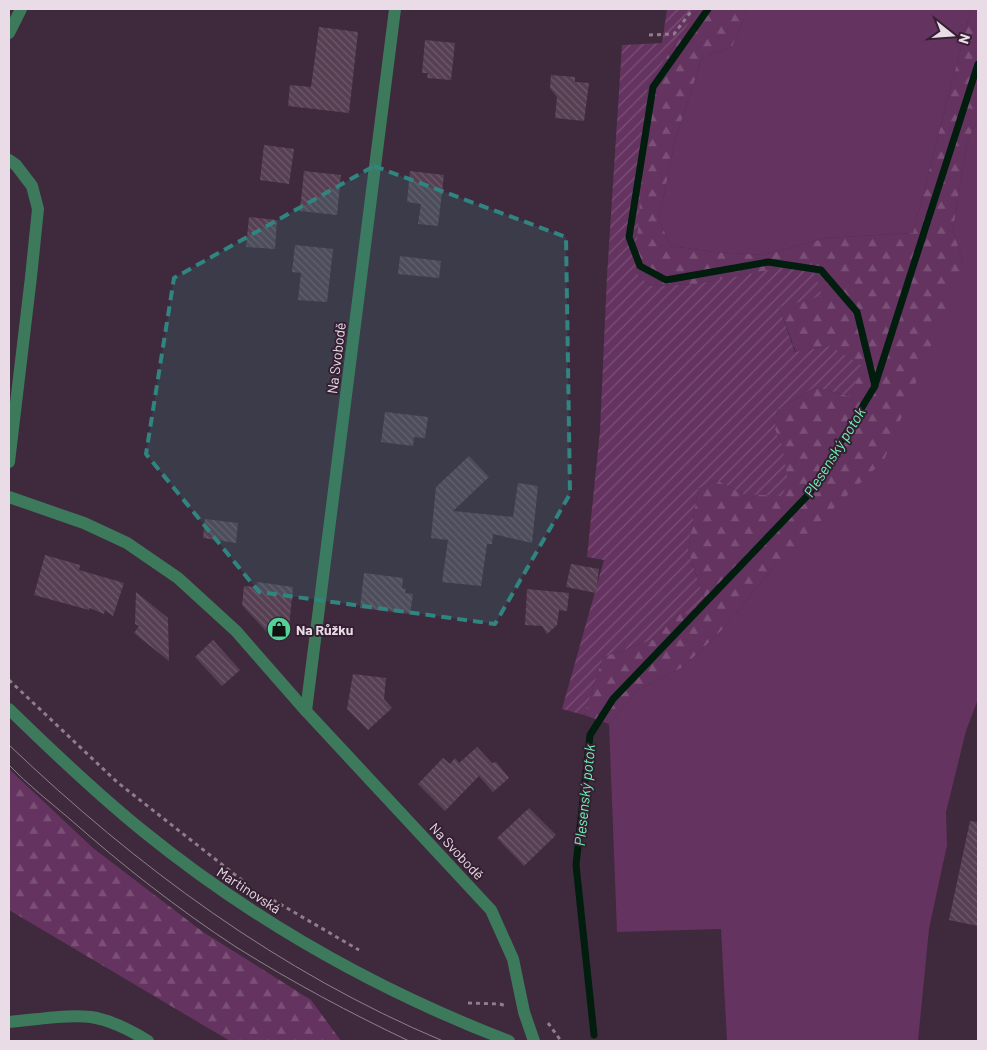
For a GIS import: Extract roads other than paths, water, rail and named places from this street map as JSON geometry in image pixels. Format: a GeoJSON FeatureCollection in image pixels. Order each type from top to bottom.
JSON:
{"type":"FeatureCollection","features":[{"type":"Feature","properties":{"kind":"street"},"geometry":{"type":"LineString","coordinates":[[9,33],[21,9]]}},
{"type":"Feature","properties":{"kind":"street","name":"Na Svobodě"},"geometry":{"type":"LineString","coordinates":[[306,711],[395,9]]}},
{"type":"Feature","properties":{"kind":"street"},"geometry":{"type":"LineString","coordinates":[[9,160],[16,165],[32,186],[38,209],[9,462]]}},
{"type":"Feature","properties":{"kind":"street","name":"Na Svobodě"},"geometry":{"type":"LineString","coordinates":[[9,497],[84,523],[118,539],[178,578],[236,631],[306,711],[491,910],[514,959],[524,1012],[534,1041]]}},
{"type":"Feature","properties":{"kind":"street","name":"Martinovská"},"geometry":{"type":"LineString","coordinates":[[9,709],[142,831],[244,906],[370,981],[459,1022],[509,1041]]}},
{"type":"Feature","properties":{"kind":"street"},"geometry":{"type":"LineString","coordinates":[[9,1022],[60,1018],[92,1018],[112,1023],[148,1041]]}},
{"type":"Feature","properties":{"kind":"waterway","name":"Plesenský potok"},"geometry":{"type":"LineString","coordinates":[[594,1035],[576,865],[590,735],[613,699],[809,494],[875,386],[857,312],[821,270],[768,262],[666,280],[640,266],[629,237],[653,87],[708,9]]}},
{"type":"Feature","properties":{"kind":"waterway"},"geometry":{"type":"LineString","coordinates":[[875,385],[978,64]]}},
{"type":"Feature","properties":{"kind":"tram line"},"geometry":{"type":"LineString","coordinates":[[9,745],[108,833],[212,913],[324,983],[443,1041]]}},
{"type":"Feature","properties":{"kind":"tram line"},"geometry":{"type":"LineString","coordinates":[[9,765],[111,854],[214,933],[300,985],[409,1041]]}},
{"type":"Feature","properties":{"kind":"place","name":"Na Růžku"},"geometry":{"type":"Point","coordinates":[279,629]}}]}
